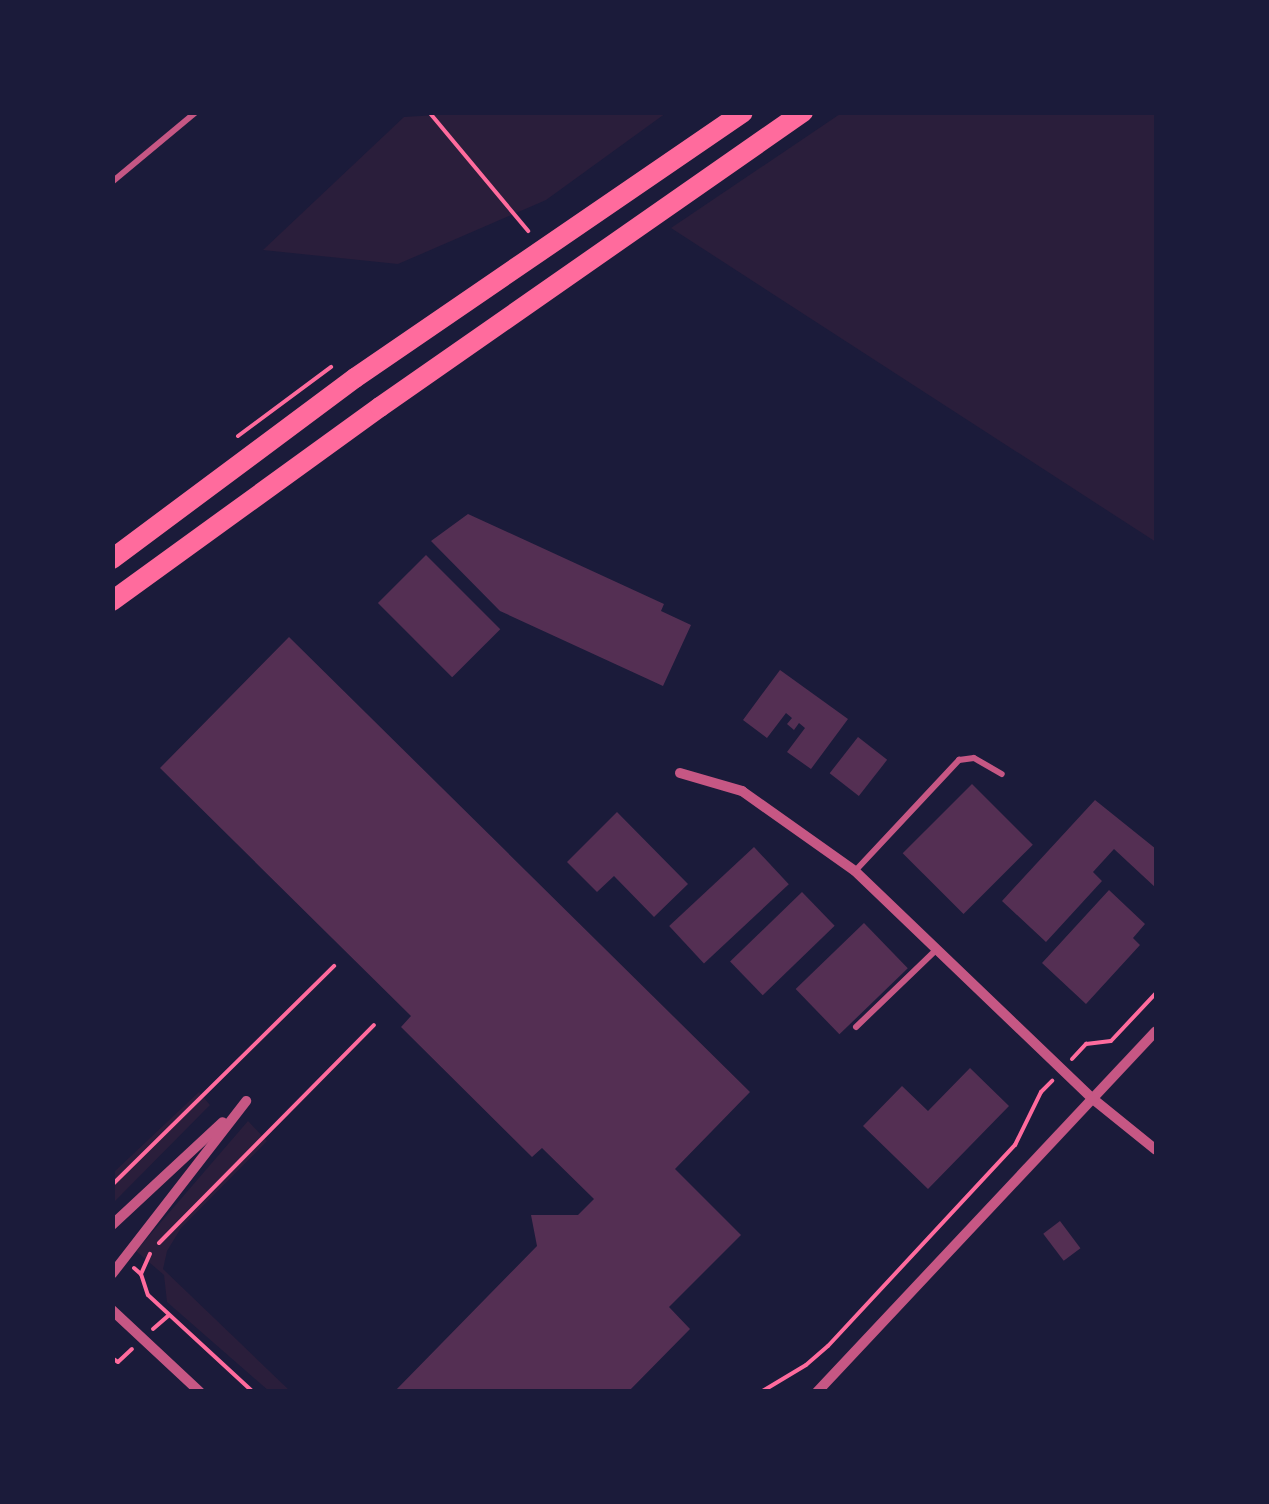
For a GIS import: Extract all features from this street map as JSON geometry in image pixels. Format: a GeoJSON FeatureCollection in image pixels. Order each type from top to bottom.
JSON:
{"type":"FeatureCollection","features":[{"type":"Feature","properties":{"kind":"highway"},"geometry":{"type":"LineString","coordinates":[[112,559],[355,378],[743,112]]}},
{"type":"Feature","properties":{"kind":"highway"},"geometry":{"type":"LineString","coordinates":[[112,601],[380,407],[803,112]]}},
{"type":"Feature","properties":{"kind":"street"},"geometry":{"type":"LineString","coordinates":[[680,773],[742,791],[855,871],[1093,1098],[1156,1150]]}},
{"type":"Feature","properties":{"kind":"street"},"geometry":{"type":"LineString","coordinates":[[816,1392],[834,1378],[1156,1031]]}},
{"type":"Feature","properties":{"kind":"street"},"geometry":{"type":"LineString","coordinates":[[112,1225],[246,1100],[112,1274]]}},
{"type":"Feature","properties":{"kind":"street"},"geometry":{"type":"LineString","coordinates":[[112,1310],[200,1392]]}},
{"type":"Feature","properties":{"kind":"lane"},"geometry":{"type":"LineString","coordinates":[[112,182],[196,112]]}},
{"type":"Feature","properties":{"kind":"lane"},"geometry":{"type":"LineString","coordinates":[[855,871],[960,760],[974,758],[1002,774]]}},
{"type":"Feature","properties":{"kind":"lane"},"geometry":{"type":"LineString","coordinates":[[856,1027],[936,949]]}},
{"type":"Feature","properties":{"kind":"path"},"geometry":{"type":"LineString","coordinates":[[429,112],[528,232]]}},
{"type":"Feature","properties":{"kind":"path"},"geometry":{"type":"LineString","coordinates":[[112,1184],[334,966]]}},
{"type":"Feature","properties":{"kind":"path"},"geometry":{"type":"LineString","coordinates":[[762,1392],[806,1365],[868,1303],[1015,1145],[1041,1092],[1086,1044],[1111,1041],[1156,993]]}},
{"type":"Feature","properties":{"kind":"path"},"geometry":{"type":"LineString","coordinates":[[141,1274],[171,1228],[374,1025]]}},
{"type":"Feature","properties":{"kind":"path"},"geometry":{"type":"LineString","coordinates":[[124,1259],[141,1274],[148,1294],[252,1392]]}},
{"type":"Feature","properties":{"kind":"shaded area"},"geometry":{"type":"Polygon","coordinates":[[[487,112],[666,113],[546,200],[398,264],[263,250],[404,117],[487,112]]]}},
{"type":"Feature","properties":{"kind":"shaded area"},"geometry":{"type":"Polygon","coordinates":[[[843,112],[1156,113],[1156,542],[671,228],[843,112]]]}},
{"type":"Feature","properties":{"kind":"shaded area"},"geometry":{"type":"Polygon","coordinates":[[[199,1092],[210,1105],[113,1203],[113,1173],[199,1092]]]}},
{"type":"Feature","properties":{"kind":"shaded area"},"geometry":{"type":"Polygon","coordinates":[[[248,1121],[267,1141],[181,1228],[167,1251],[163,1269],[290,1391],[269,1391],[167,1302],[164,1275],[136,1251],[248,1121]]]}},
{"type":"Feature","properties":{"kind":"building"},"geometry":{"type":"Polygon","coordinates":[[[468,514],[664,604],[661,611],[691,625],[663,686],[500,611],[431,541],[468,514]]]}},
{"type":"Feature","properties":{"kind":"building"},"geometry":{"type":"Polygon","coordinates":[[[426,555],[500,629],[452,677],[378,603],[426,555]]]}},
{"type":"Feature","properties":{"kind":"building"},"geometry":{"type":"Polygon","coordinates":[[[289,637],[750,1092],[675,1169],[741,1235],[669,1307],[690,1329],[628,1392],[394,1392],[537,1246],[531,1215],[578,1215],[594,1199],[542,1148],[532,1157],[401,1027],[411,1016],[160,768],[289,637]]]}},
{"type":"Feature","properties":{"kind":"building"},"geometry":{"type":"Polygon","coordinates":[[[780,670],[848,719],[811,769],[787,752],[805,728],[799,723],[794,730],[787,724],[792,718],[786,713],[767,738],[743,720],[780,670]]]}},
{"type":"Feature","properties":{"kind":"building"},"geometry":{"type":"Polygon","coordinates":[[[858,737],[887,760],[859,796],[830,773],[858,737]]]}},
{"type":"Feature","properties":{"kind":"building"},"geometry":{"type":"Polygon","coordinates":[[[972,784],[1033,845],[964,914],[903,853],[972,784]]]}},
{"type":"Feature","properties":{"kind":"building"},"geometry":{"type":"Polygon","coordinates":[[[1095,800],[1156,849],[1156,888],[1114,849],[1093,872],[1102,881],[1046,942],[1002,901],[1095,800]]]}},
{"type":"Feature","properties":{"kind":"building"},"geometry":{"type":"Polygon","coordinates":[[[617,812],[688,884],[654,917],[614,876],[597,892],[567,862],[617,812]]]}},
{"type":"Feature","properties":{"kind":"building"},"geometry":{"type":"Polygon","coordinates":[[[754,847],[789,884],[704,963],[669,926],[754,847]]]}},
{"type":"Feature","properties":{"kind":"building"},"geometry":{"type":"Polygon","coordinates":[[[1109,890],[1145,924],[1133,938],[1140,945],[1086,1004],[1042,963],[1109,890]]]}},
{"type":"Feature","properties":{"kind":"building"},"geometry":{"type":"Polygon","coordinates":[[[802,892],[835,926],[763,995],[730,961],[802,892]]]}},
{"type":"Feature","properties":{"kind":"building"},"geometry":{"type":"Polygon","coordinates":[[[864,923],[908,968],[839,1034],[796,989],[864,923]]]}},
{"type":"Feature","properties":{"kind":"building"},"geometry":{"type":"Polygon","coordinates":[[[970,1068],[1009,1106],[928,1189],[863,1126],[902,1086],[928,1111],[970,1068]]]}},
{"type":"Feature","properties":{"kind":"building"},"geometry":{"type":"Polygon","coordinates":[[[1060,1221],[1080,1248],[1064,1261],[1043,1234],[1060,1221]]]}}]}
